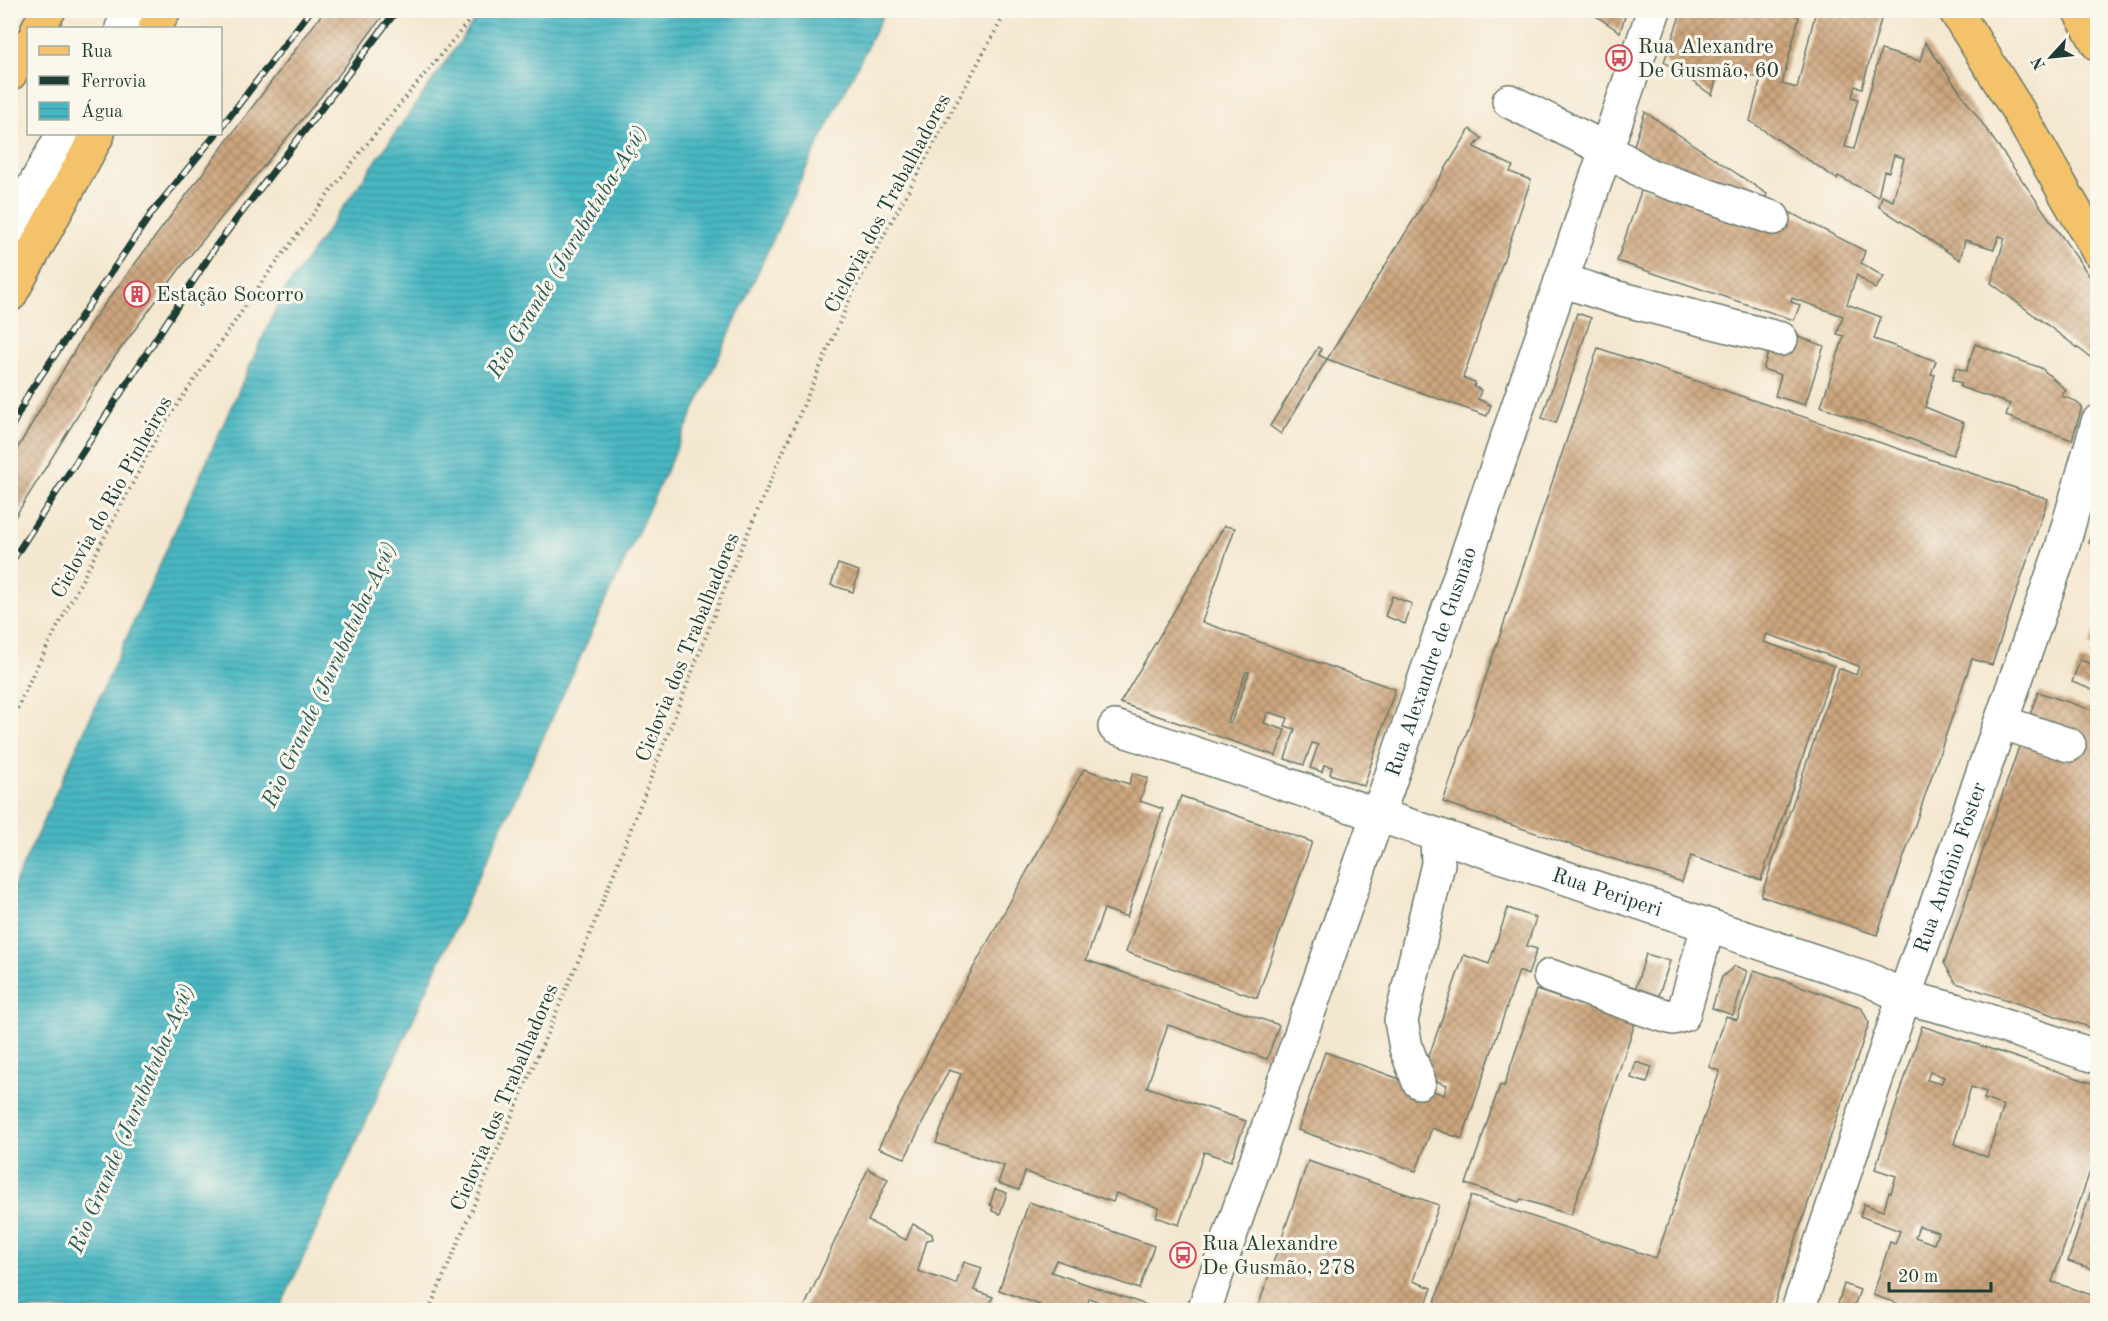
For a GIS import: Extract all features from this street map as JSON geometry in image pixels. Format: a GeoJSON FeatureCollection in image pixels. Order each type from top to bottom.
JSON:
{"type":"FeatureCollection","features":[{"type":"Feature","properties":{"kind":"main road"},"geometry":{"type":"LineString","coordinates":[[39,27],[49,10]]}},
{"type":"Feature","properties":{"kind":"main road"},"geometry":{"type":"LineString","coordinates":[[156,27],[164,10]]}},
{"type":"Feature","properties":{"kind":"main road"},"geometry":{"type":"LineString","coordinates":[[1955,10],[2017,109],[2097,251]]}},
{"type":"Feature","properties":{"kind":"main road"},"geometry":{"type":"LineString","coordinates":[[2079,10],[2097,44]]}},
{"type":"Feature","properties":{"kind":"main road"},"geometry":{"type":"LineString","coordinates":[[10,74],[27,47]]}},
{"type":"Feature","properties":{"kind":"main road"},"geometry":{"type":"LineString","coordinates":[[10,295],[97,135]]}},
{"type":"Feature","properties":{"kind":"street"},"geometry":{"type":"LineString","coordinates":[[123,27],[132,10]]}},
{"type":"Feature","properties":{"kind":"street","name":"Rua Alexandre de Gusmão"},"geometry":{"type":"LineString","coordinates":[[1204,1311],[1654,10]]}},
{"type":"Feature","properties":{"kind":"street"},"geometry":{"type":"LineString","coordinates":[[1509,101],[1606,149],[1648,175],[1773,218]]}},
{"type":"Feature","properties":{"kind":"street"},"geometry":{"type":"LineString","coordinates":[[10,230],[62,135]]}},
{"type":"Feature","properties":{"kind":"street"},"geometry":{"type":"LineString","coordinates":[[1561,280],[1614,297],[1781,339]]}},
{"type":"Feature","properties":{"kind":"street","name":"Rua Antônio Foster"},"geometry":{"type":"LineString","coordinates":[[1798,1311],[1904,997],[2062,548],[2097,422]]}},
{"type":"Feature","properties":{"kind":"street"},"geometry":{"type":"LineString","coordinates":[[2001,722],[2069,745]]}},
{"type":"Feature","properties":{"kind":"street","name":"Rua Periperi"},"geometry":{"type":"LineString","coordinates":[[1115,727],[1868,979],[1904,997],[1955,1010],[2097,1057]]}},
{"type":"Feature","properties":{"kind":"street"},"geometry":{"type":"LineString","coordinates":[[1419,1082],[1406,1048],[1401,1021],[1438,864],[1437,835]]}},
{"type":"Feature","properties":{"kind":"street"},"geometry":{"type":"LineString","coordinates":[[1550,976],[1673,1018],[1683,1015],[1708,926]]}},
{"type":"Feature","properties":{"kind":"path","name":"Ciclovia do Rio Pinheiros"},"geometry":{"type":"LineString","coordinates":[[10,725],[34,672],[162,427],[267,275],[362,150],[478,10]]}},
{"type":"Feature","properties":{"kind":"path","name":"Ciclovia dos Trabalhadores"},"geometry":{"type":"LineString","coordinates":[[429,1311],[594,924],[732,569],[854,292],[1007,10]]}},
{"type":"Feature","properties":{"kind":"water","name":"Rio Grande (Jurubatuba-Açú)"},"geometry":{"type":"Polygon","coordinates":[[[482,10],[885,11],[798,185],[279,1310],[11,1310],[11,892],[283,293],[482,10]]]}},
{"type":"Feature","properties":{"kind":"building","name":"Estação Socorro"},"geometry":{"type":"Polygon","coordinates":[[[325,10],[387,10],[341,72],[184,263],[113,359],[10,525],[10,461],[90,324],[325,10]]]}},
{"type":"Feature","properties":{"kind":"building"},"geometry":{"type":"Polygon","coordinates":[[[1587,10],[1627,10],[1620,32],[1587,10]]]}},
{"type":"Feature","properties":{"kind":"building"},"geometry":{"type":"Polygon","coordinates":[[[1682,10],[1784,10],[1799,17],[1782,84],[1797,88],[1816,10],[1844,10],[1882,16],[1862,88],[1855,86],[1852,97],[1858,99],[1845,147],[1854,149],[1881,50],[1920,61],[1925,42],[2098,288],[2098,347],[2090,357],[1991,283],[2005,238],[1999,236],[1994,249],[1965,240],[1960,260],[1879,207],[1882,196],[1893,201],[1904,158],[1894,155],[1889,172],[1884,171],[1878,197],[1838,176],[1837,179],[1750,121],[1761,78],[1719,69],[1712,95],[1664,62],[1682,10]]]}},
{"type":"Feature","properties":{"kind":"building"},"geometry":{"type":"Polygon","coordinates":[[[1645,112],[1767,194],[1763,204],[1630,157],[1645,112]]]}},
{"type":"Feature","properties":{"kind":"building"},"geometry":{"type":"Polygon","coordinates":[[[1470,129],[1482,138],[1474,147],[1513,166],[1510,172],[1531,180],[1463,378],[1475,382],[1474,387],[1481,390],[1478,399],[1491,405],[1487,416],[1327,359],[1470,129]]]}},
{"type":"Feature","properties":{"kind":"building"},"geometry":{"type":"Polygon","coordinates":[[[1642,188],[1789,212],[1865,251],[1861,263],[1884,277],[1875,289],[1857,275],[1847,304],[1881,317],[1874,339],[1936,361],[1931,374],[1935,375],[1925,407],[1964,423],[1953,455],[1821,406],[1844,336],[1837,334],[1843,316],[1792,298],[1791,302],[1800,305],[1794,320],[1617,261],[1642,188]]]}},
{"type":"Feature","properties":{"kind":"building"},"geometry":{"type":"Polygon","coordinates":[[[1577,313],[1591,318],[1556,423],[1542,418],[1577,313]]]}},
{"type":"Feature","properties":{"kind":"building"},"geometry":{"type":"Polygon","coordinates":[[[1793,335],[1824,346],[1805,405],[1775,396],[1781,375],[1763,369],[1771,344],[1793,335]]]}},
{"type":"Feature","properties":{"kind":"building"},"geometry":{"type":"Polygon","coordinates":[[[1975,344],[2041,368],[2066,390],[2061,396],[2073,400],[2082,407],[2072,440],[2006,416],[2010,404],[1960,387],[1961,383],[1952,380],[1956,368],[1966,371],[1975,344]]]}},
{"type":"Feature","properties":{"kind":"building"},"geometry":{"type":"Polygon","coordinates":[[[1318,347],[1321,349],[1319,355],[1327,359],[1281,434],[1270,426],[1318,347]]]}},
{"type":"Feature","properties":{"kind":"building"},"geometry":{"type":"Polygon","coordinates":[[[1598,348],[2048,499],[1992,665],[1972,659],[1877,935],[1761,896],[1839,668],[1856,675],[1859,666],[1767,634],[1764,642],[1834,666],[1761,880],[1691,856],[1682,882],[1443,802],[1598,348]]]}},
{"type":"Feature","properties":{"kind":"building"},"geometry":{"type":"Polygon","coordinates":[[[2098,518],[2098,545],[2089,543],[2098,518]]]}},
{"type":"Feature","properties":{"kind":"building"},"geometry":{"type":"Polygon","coordinates":[[[1224,526],[1235,528],[1202,622],[1395,689],[1364,786],[1330,774],[1332,767],[1324,765],[1322,772],[1310,768],[1318,745],[1312,743],[1304,765],[1285,759],[1295,729],[1285,726],[1288,718],[1268,712],[1264,723],[1285,730],[1276,756],[1120,703],[1224,526]],[[1246,672],[1228,722],[1231,723],[1249,672],[1246,672]]]}},
{"type":"Feature","properties":{"kind":"building"},"geometry":{"type":"Polygon","coordinates":[[[838,564],[859,571],[853,592],[831,585],[838,564]]]}},
{"type":"Feature","properties":{"kind":"building"},"geometry":{"type":"Polygon","coordinates":[[[1392,596],[1412,604],[1405,624],[1385,616],[1392,596]]]}},
{"type":"Feature","properties":{"kind":"building"},"geometry":{"type":"Polygon","coordinates":[[[2098,624],[2098,648],[2090,646],[2098,624]]]}},
{"type":"Feature","properties":{"kind":"building"},"geometry":{"type":"Polygon","coordinates":[[[2080,660],[2098,666],[2098,692],[2072,682],[2080,660]]]}},
{"type":"Feature","properties":{"kind":"building"},"geometry":{"type":"Polygon","coordinates":[[[2038,692],[2098,712],[2098,1030],[1956,983],[1944,963],[2038,692]]]}},
{"type":"Feature","properties":{"kind":"building"},"geometry":{"type":"Polygon","coordinates":[[[1084,769],[1129,784],[1133,773],[1148,778],[1140,801],[1163,809],[1127,917],[1104,909],[1086,960],[1279,1025],[1267,1059],[1168,1025],[1147,1087],[1246,1121],[1231,1161],[1204,1152],[1179,1225],[1156,1217],[1159,1208],[1116,1193],[1113,1202],[1025,1172],[1019,1190],[998,1183],[1004,1166],[936,1143],[961,1074],[949,1070],[905,1158],[878,1148],[946,1017],[1084,769]]]}},
{"type":"Feature","properties":{"kind":"building"},"geometry":{"type":"Polygon","coordinates":[[[1181,796],[1312,842],[1257,998],[1126,952],[1181,796]]]}},
{"type":"Feature","properties":{"kind":"building"},"geometry":{"type":"Polygon","coordinates":[[[1508,908],[1536,918],[1527,946],[1537,949],[1528,975],[1519,971],[1462,1139],[1432,1128],[1416,1171],[1298,1130],[1325,1052],[1444,1095],[1447,1085],[1422,1076],[1464,955],[1489,964],[1508,908]]]}},
{"type":"Feature","properties":{"kind":"building"},"geometry":{"type":"Polygon","coordinates":[[[1646,954],[1670,961],[1658,998],[1635,990],[1646,954]]]}},
{"type":"Feature","properties":{"kind":"building"},"geometry":{"type":"Polygon","coordinates":[[[1735,966],[1747,971],[1733,1015],[1712,1008],[1722,977],[1735,966]]]}},
{"type":"Feature","properties":{"kind":"building"},"geometry":{"type":"Polygon","coordinates":[[[1754,970],[1861,1007],[1869,1023],[1772,1310],[1432,1310],[1471,1196],[1656,1258],[1720,1071],[1709,1067],[1726,1016],[1737,1020],[1754,970]]]}},
{"type":"Feature","properties":{"kind":"building"},"geometry":{"type":"Polygon","coordinates":[[[1536,990],[1635,1023],[1571,1215],[1521,1199],[1519,1202],[1466,1184],[1500,1085],[1504,1086],[1536,990]]]}},
{"type":"Feature","properties":{"kind":"building"},"geometry":{"type":"Polygon","coordinates":[[[1922,1026],[2098,1085],[2098,1148],[2052,1282],[2098,1297],[2098,1310],[1910,1310],[1873,1295],[1890,1242],[1895,1244],[1900,1231],[1860,1216],[1864,1204],[1883,1211],[1889,1192],[1891,1193],[1896,1176],[1875,1169],[1922,1026]],[[1930,1072],[1927,1080],[1941,1084],[1944,1077],[1930,1072]],[[1971,1087],[1954,1144],[1987,1157],[2004,1106],[1984,1099],[1986,1092],[1971,1087]],[[1919,1226],[1915,1237],[1934,1244],[1938,1232],[1919,1226]]]}},
{"type":"Feature","properties":{"kind":"building"},"geometry":{"type":"Polygon","coordinates":[[[1636,1062],[1652,1067],[1647,1083],[1631,1078],[1636,1062]]]}},
{"type":"Feature","properties":{"kind":"building"},"geometry":{"type":"Polygon","coordinates":[[[1308,1161],[1439,1205],[1413,1281],[1432,1288],[1424,1310],[1257,1310],[1308,1161]]]}},
{"type":"Feature","properties":{"kind":"building"},"geometry":{"type":"Polygon","coordinates":[[[868,1169],[888,1179],[868,1221],[906,1240],[913,1224],[932,1234],[933,1239],[927,1240],[918,1271],[956,1284],[964,1262],[982,1268],[974,1290],[993,1297],[988,1310],[803,1310],[868,1169]]]}},
{"type":"Feature","properties":{"kind":"building"},"geometry":{"type":"Polygon","coordinates":[[[2098,1173],[2098,1271],[2068,1261],[2098,1173]]]}},
{"type":"Feature","properties":{"kind":"building"},"geometry":{"type":"Polygon","coordinates":[[[995,1189],[1007,1193],[1000,1214],[992,1211],[993,1206],[990,1205],[995,1189]]]}},
{"type":"Feature","properties":{"kind":"building"},"geometry":{"type":"Polygon","coordinates":[[[1029,1202],[1154,1246],[1139,1289],[1056,1260],[1051,1272],[1161,1310],[1121,1310],[1089,1298],[1088,1303],[1108,1310],[1038,1310],[1040,1305],[999,1290],[1029,1202]]]}},
{"type":"Feature","properties":{"kind":"building"},"geometry":{"type":"Polygon","coordinates":[[[1844,1284],[1860,1290],[1853,1310],[1837,1307],[1844,1284]]]}},
{"type":"Feature","properties":{"kind":"railway"},"geometry":{"type":"LineString","coordinates":[[222,126],[311,10]]}},
{"type":"Feature","properties":{"kind":"railway"},"geometry":{"type":"LineString","coordinates":[[10,564],[216,246],[397,10]]}},
{"type":"Feature","properties":{"kind":"railway"},"geometry":{"type":"LineString","coordinates":[[10,430],[29,393],[151,214],[215,135]]}},
{"type":"Feature","properties":{"kind":"place","name":"Rua Alexandre De Gusmão, 60"},"geometry":{"type":"Point","coordinates":[1619,58]}},
{"type":"Feature","properties":{"kind":"place","name":"Estação Socorro"},"geometry":{"type":"Point","coordinates":[137,294]}},
{"type":"Feature","properties":{"kind":"place","name":"Rua Alexandre De Gusmão, 278"},"geometry":{"type":"Point","coordinates":[1183,1255]}}]}
